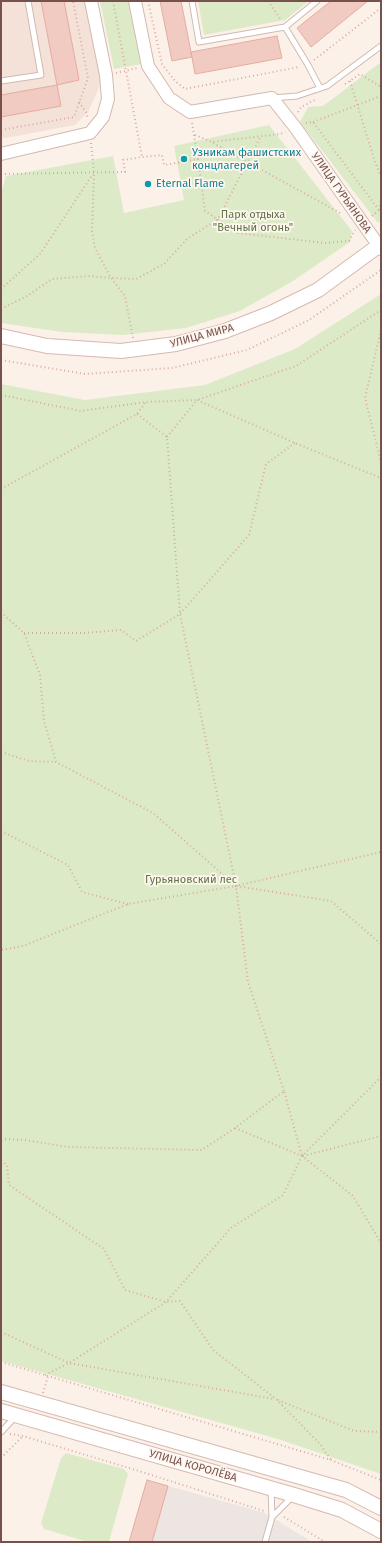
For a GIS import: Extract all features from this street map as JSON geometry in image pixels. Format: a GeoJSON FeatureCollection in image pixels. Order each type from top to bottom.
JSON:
{"type":"FeatureCollection","features":[{"type":"Feature","properties":{"kind":"main road","name":"УЛИЦА МИРА"},"geometry":{"type":"LineString","coordinates":[[1,336],[47,346],[121,351],[176,344],[225,331],[271,313],[318,290],[380,246]]}},
{"type":"Feature","properties":{"kind":"main road","name":"УЛИЦА КОРОЛЁВА"},"geometry":{"type":"LineString","coordinates":[[1,1392],[346,1490],[381,1508]]}},
{"type":"Feature","properties":{"kind":"main road","name":"УЛИЦА КОРОЛЁВА"},"geometry":{"type":"LineString","coordinates":[[1,1411],[271,1488],[342,1510],[381,1531]]}},
{"type":"Feature","properties":{"kind":"street"},"geometry":{"type":"LineString","coordinates":[[2,156],[90,132],[103,116],[108,99],[106,75],[91,1]]}},
{"type":"Feature","properties":{"kind":"street"},"geometry":{"type":"LineString","coordinates":[[135,1],[148,66],[169,98],[190,112],[272,98]]}},
{"type":"Feature","properties":{"kind":"street","name":"УЛИЦА ГУРЬЯНОВА"},"geometry":{"type":"LineString","coordinates":[[272,98],[297,126],[363,225],[380,246]]}},
{"type":"Feature","properties":{"kind":"lane"},"geometry":{"type":"LineString","coordinates":[[1,81],[41,75],[28,1]]}},
{"type":"Feature","properties":{"kind":"lane"},"geometry":{"type":"LineString","coordinates":[[192,1],[199,42],[285,27],[317,1]]}},
{"type":"Feature","properties":{"kind":"lane"},"geometry":{"type":"LineString","coordinates":[[285,27],[320,88]]}},
{"type":"Feature","properties":{"kind":"lane"},"geometry":{"type":"LineString","coordinates":[[272,98],[297,96],[327,86],[381,46]]}},
{"type":"Feature","properties":{"kind":"lane"},"geometry":{"type":"LineString","coordinates":[[1,1432],[17,1416]]}},
{"type":"Feature","properties":{"kind":"lane"},"geometry":{"type":"LineString","coordinates":[[265,1542],[273,1515],[271,1488]]}},
{"type":"Feature","properties":{"kind":"lane"},"geometry":{"type":"LineString","coordinates":[[273,1515],[294,1495]]}},
{"type":"Feature","properties":{"kind":"path"},"geometry":{"type":"LineString","coordinates":[[1,130],[74,117],[88,78],[73,1]]}},
{"type":"Feature","properties":{"kind":"path"},"geometry":{"type":"LineString","coordinates":[[113,1],[142,156]]}},
{"type":"Feature","properties":{"kind":"path"},"geometry":{"type":"LineString","coordinates":[[148,1],[162,64],[175,81],[185,89],[308,65],[381,8]]}},
{"type":"Feature","properties":{"kind":"path"},"geometry":{"type":"LineString","coordinates":[[268,1],[285,27]]}},
{"type":"Feature","properties":{"kind":"path"},"geometry":{"type":"LineString","coordinates":[[88,78],[148,66]]}},
{"type":"Feature","properties":{"kind":"path"},"geometry":{"type":"LineString","coordinates":[[340,87],[360,74],[381,87]]}},
{"type":"Feature","properties":{"kind":"path"},"geometry":{"type":"LineString","coordinates":[[350,81],[374,162],[381,176]]}},
{"type":"Feature","properties":{"kind":"path"},"geometry":{"type":"LineString","coordinates":[[212,142],[280,134],[297,126],[313,122],[381,96]]}},
{"type":"Feature","properties":{"kind":"path"},"geometry":{"type":"LineString","coordinates":[[297,126],[297,117],[301,107],[319,97]]}},
{"type":"Feature","properties":{"kind":"path"},"geometry":{"type":"LineString","coordinates":[[313,122],[380,211]]}},
{"type":"Feature","properties":{"kind":"path"},"geometry":{"type":"LineString","coordinates":[[195,135],[212,142],[343,215]]}},
{"type":"Feature","properties":{"kind":"path"},"geometry":{"type":"LineString","coordinates":[[1,309],[27,296],[52,279],[89,276],[136,279],[164,264],[187,238],[218,219],[261,136]]}},
{"type":"Feature","properties":{"kind":"path"},"geometry":{"type":"LineString","coordinates":[[1,174],[125,172],[123,160],[142,156],[162,154],[164,165],[198,158],[205,211],[238,233],[325,243],[349,241],[356,228],[363,225],[380,211],[381,199]]}},
{"type":"Feature","properties":{"kind":"path"},"geometry":{"type":"LineString","coordinates":[[94,173],[92,232],[95,248],[111,278],[125,296],[133,342]]}},
{"type":"Feature","properties":{"kind":"path"},"geometry":{"type":"LineString","coordinates":[[1,289],[40,254],[94,173]]}},
{"type":"Feature","properties":{"kind":"path"},"geometry":{"type":"LineString","coordinates":[[1,395],[81,411],[146,402],[197,400],[296,366],[381,310]]}},
{"type":"Feature","properties":{"kind":"path"},"geometry":{"type":"LineString","coordinates":[[381,330],[365,398],[381,462]]}},
{"type":"Feature","properties":{"kind":"path"},"geometry":{"type":"LineString","coordinates":[[197,400],[167,437],[180,614],[236,886],[248,982],[284,1091],[302,1156]]}},
{"type":"Feature","properties":{"kind":"path"},"geometry":{"type":"LineString","coordinates":[[197,400],[381,478]]}},
{"type":"Feature","properties":{"kind":"path"},"geometry":{"type":"LineString","coordinates":[[1,489],[137,414],[146,402]]}},
{"type":"Feature","properties":{"kind":"path"},"geometry":{"type":"LineString","coordinates":[[137,414],[167,437]]}},
{"type":"Feature","properties":{"kind":"path"},"geometry":{"type":"LineString","coordinates":[[24,633],[84,633],[121,630],[136,641],[180,614],[249,535],[266,464],[296,443]]}},
{"type":"Feature","properties":{"kind":"path"},"geometry":{"type":"LineString","coordinates":[[1,612],[24,633],[40,675],[44,721],[56,762]]}},
{"type":"Feature","properties":{"kind":"path"},"geometry":{"type":"LineString","coordinates":[[1,752],[28,761],[56,762],[153,813],[236,886],[331,901],[381,944]]}},
{"type":"Feature","properties":{"kind":"path"},"geometry":{"type":"LineString","coordinates":[[1,831],[68,866],[82,892],[128,904]]}},
{"type":"Feature","properties":{"kind":"path"},"geometry":{"type":"LineString","coordinates":[[1,950],[23,946],[128,904],[236,886],[381,852]]}},
{"type":"Feature","properties":{"kind":"path"},"geometry":{"type":"LineString","coordinates":[[45,1375],[69,1363],[166,1302],[231,1228],[283,1195],[302,1156],[381,1077]]}},
{"type":"Feature","properties":{"kind":"path"},"geometry":{"type":"LineString","coordinates":[[1,1139],[25,1140],[68,1147],[202,1150],[235,1128],[284,1091]]}},
{"type":"Feature","properties":{"kind":"path"},"geometry":{"type":"LineString","coordinates":[[235,1128],[302,1156],[353,1196],[381,1243]]}},
{"type":"Feature","properties":{"kind":"path"},"geometry":{"type":"LineString","coordinates":[[302,1156],[381,1136]]}},
{"type":"Feature","properties":{"kind":"path"},"geometry":{"type":"LineString","coordinates":[[1,1161],[7,1165],[9,1185],[104,1249],[125,1290],[166,1302],[180,1301],[213,1350],[276,1399],[320,1444],[331,1460]]}},
{"type":"Feature","properties":{"kind":"path"},"geometry":{"type":"LineString","coordinates":[[1,1332],[69,1363],[276,1399],[354,1431],[381,1432]]}},
{"type":"Feature","properties":{"kind":"path"},"geometry":{"type":"LineString","coordinates":[[1,1362],[331,1460],[381,1480]]}},
{"type":"Feature","properties":{"kind":"path"},"geometry":{"type":"LineString","coordinates":[[8,1434],[23,1436],[139,1470],[273,1515],[287,1518],[325,1542]]}},
{"type":"Feature","properties":{"kind":"path"},"geometry":{"type":"LineString","coordinates":[[1,1458],[23,1436]]}},
{"type":"Feature","properties":{"kind":"shaded area"},"geometry":{"type":"Polygon","coordinates":[[[1,1],[86,1],[103,79],[88,112],[75,125],[1,139],[1,1]]]}},
{"type":"Feature","properties":{"kind":"shaded area"},"geometry":{"type":"Polygon","coordinates":[[[147,1480],[265,1513],[312,1542],[129,1542],[147,1480]]]}},
{"type":"Feature","properties":{"kind":"green space"},"geometry":{"type":"Polygon","coordinates":[[[100,1],[129,1],[142,64],[114,69],[100,1]]]}},
{"type":"Feature","properties":{"kind":"green space"},"geometry":{"type":"Polygon","coordinates":[[[198,1],[309,1],[285,20],[204,35],[198,1]]]}},
{"type":"Feature","properties":{"kind":"green space"},"geometry":{"type":"Polygon","coordinates":[[[381,62],[381,220],[378,223],[300,122],[308,107],[323,106],[381,62]]]}},
{"type":"Feature","properties":{"kind":"green space","name":"Парк отдыха \"Вечный огонь\""},"geometry":{"type":"Polygon","coordinates":[[[269,125],[352,231],[350,242],[293,281],[240,311],[186,328],[123,335],[62,332],[1,323],[1,194],[6,176],[113,156],[124,213],[184,200],[174,146],[269,125]]]}},
{"type":"Feature","properties":{"kind":"green space","name":"Гурьяновский лес"},"geometry":{"type":"Polygon","coordinates":[[[381,294],[381,1474],[278,1439],[1,1361],[1,384],[85,400],[205,385],[295,349],[381,294]]]}},
{"type":"Feature","properties":{"kind":"green space"},"geometry":{"type":"Polygon","coordinates":[[[66,1453],[124,1469],[128,1474],[109,1542],[88,1542],[44,1529],[41,1523],[61,1458],[66,1453]]]}},
{"type":"Feature","properties":{"kind":"building"},"geometry":{"type":"Polygon","coordinates":[[[41,1],[64,1],[79,80],[57,85],[41,1]]]}},
{"type":"Feature","properties":{"kind":"building"},"geometry":{"type":"Polygon","coordinates":[[[160,1],[181,1],[192,57],[172,61],[160,1]]]}},
{"type":"Feature","properties":{"kind":"building"},"geometry":{"type":"Polygon","coordinates":[[[331,1],[368,1],[311,47],[297,28],[331,1]]]}},
{"type":"Feature","properties":{"kind":"building"},"geometry":{"type":"Polygon","coordinates":[[[277,36],[282,58],[195,74],[191,52],[277,36]]]}},
{"type":"Feature","properties":{"kind":"building"},"geometry":{"type":"Polygon","coordinates":[[[57,85],[61,106],[1,117],[1,95],[57,85]]]}},
{"type":"Feature","properties":{"kind":"building"},"geometry":{"type":"Polygon","coordinates":[[[147,1480],[168,1486],[152,1542],[129,1542],[147,1480]]]}},
{"type":"Feature","properties":{"kind":"place","name":"Узникам фашистских концлагерей"},"geometry":{"type":"Point","coordinates":[184,159]}},
{"type":"Feature","properties":{"kind":"place","name":"Eternal Flame"},"geometry":{"type":"Point","coordinates":[148,184]}}]}
